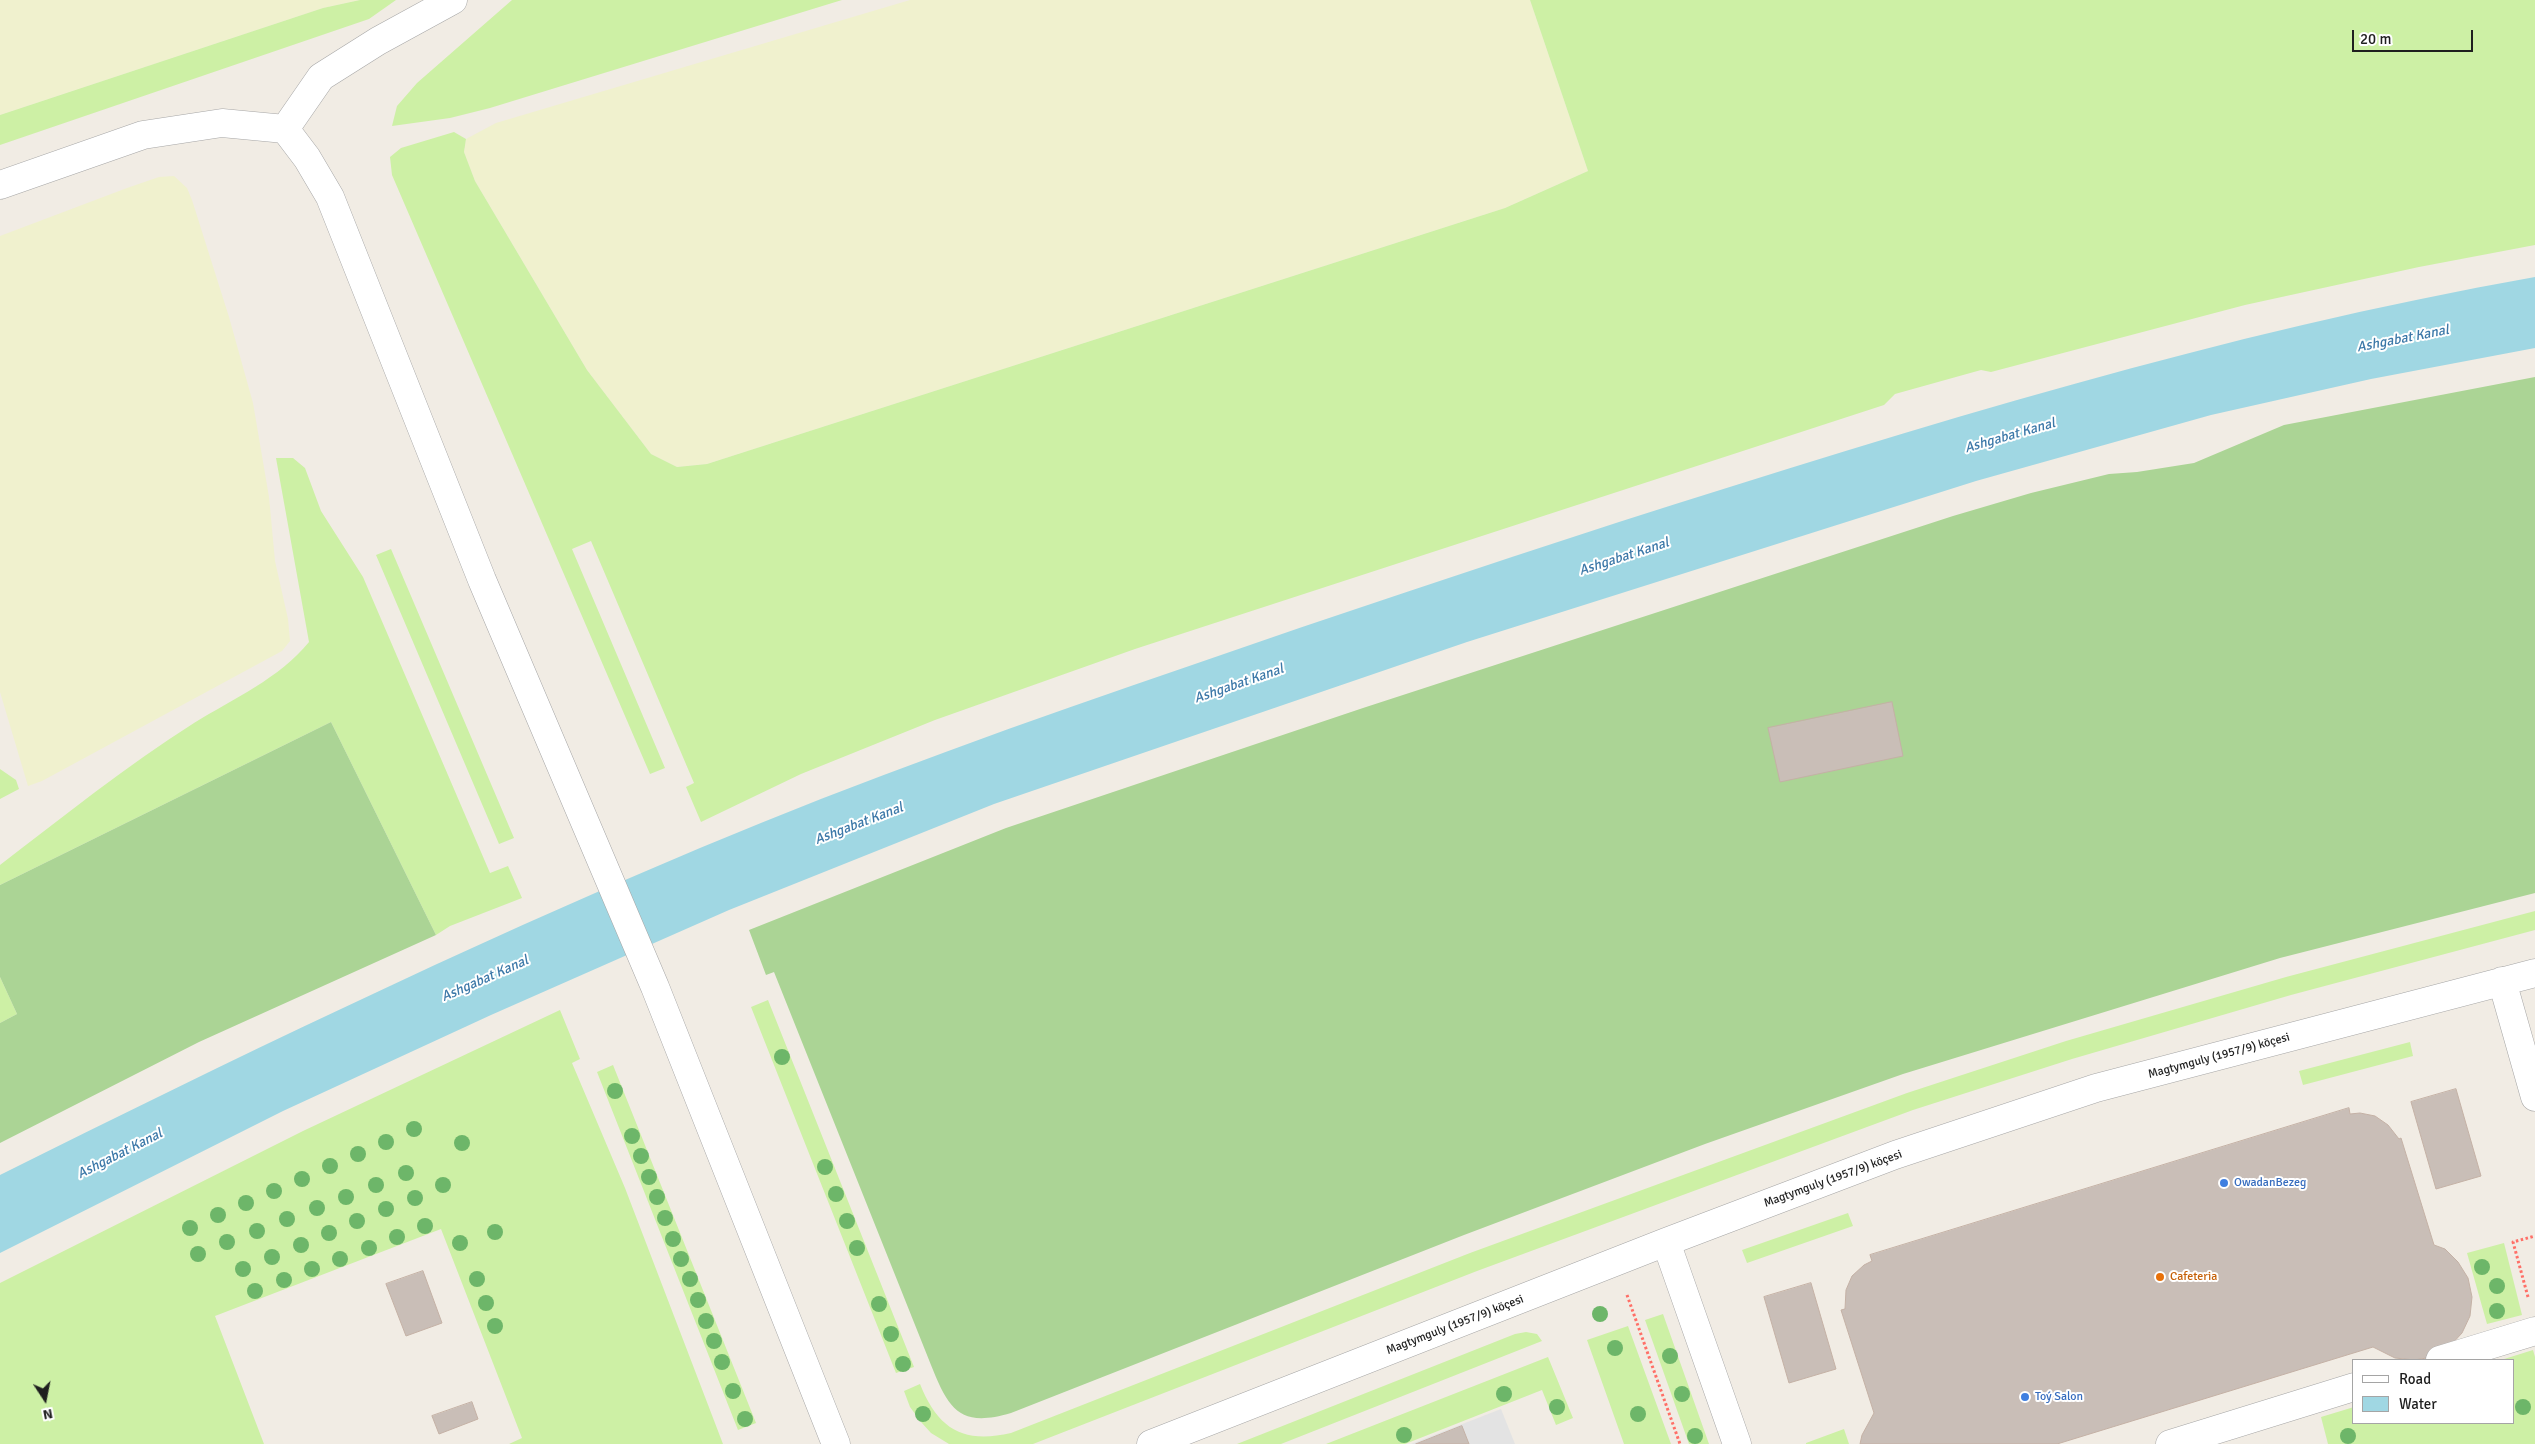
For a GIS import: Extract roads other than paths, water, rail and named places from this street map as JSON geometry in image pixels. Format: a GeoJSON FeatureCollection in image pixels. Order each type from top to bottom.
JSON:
{"type":"FeatureCollection","features":[{"type":"Feature","properties":{"kind":"street"},"geometry":{"type":"LineString","coordinates":[[285,129],[321,77],[378,41],[453,0]]}},
{"type":"Feature","properties":{"kind":"street"},"geometry":{"type":"LineString","coordinates":[[0,185],[142,135],[222,123],[285,129],[306,158],[330,197],[482,580],[655,987],[836,1444]]}},
{"type":"Feature","properties":{"kind":"street","name":"Magtymguly (1957/9) köçesi"},"geometry":{"type":"LineString","coordinates":[[1151,1444],[1666,1242],[1895,1155],[2096,1088],[2535,973]]}},
{"type":"Feature","properties":{"kind":"street"},"geometry":{"type":"LineString","coordinates":[[2502,981],[2535,1098]]}},
{"type":"Feature","properties":{"kind":"street"},"geometry":{"type":"LineString","coordinates":[[1666,1242],[1737,1444]]}},
{"type":"Feature","properties":{"kind":"street"},"geometry":{"type":"LineString","coordinates":[[2443,1359],[2535,1331]]}},
{"type":"Feature","properties":{"kind":"street"},"geometry":{"type":"LineString","coordinates":[[2170,1444],[2352,1388]]}},
{"type":"Feature","properties":{"kind":"water","name":"Ashgabat Kanal"},"geometry":{"type":"Polygon","coordinates":[[[2535,277],[2535,348],[2371,379],[2211,415],[1976,481],[1467,642],[994,804],[729,910],[491,1015],[283,1111],[0,1253],[0,1175],[260,1047],[523,925],[700,848],[884,775],[1132,685],[1460,574],[1846,451],[2073,384],[2188,353],[2418,299],[2535,277]]]}},
{"type":"Feature","properties":{"kind":"place","name":"OwadanBezeg"},"geometry":{"type":"Point","coordinates":[2224,1183]}},
{"type":"Feature","properties":{"kind":"place","name":"Cafeteria"},"geometry":{"type":"Point","coordinates":[2160,1277]}},
{"type":"Feature","properties":{"kind":"place","name":"Toý Salon"},"geometry":{"type":"Point","coordinates":[2025,1397]}}]}
